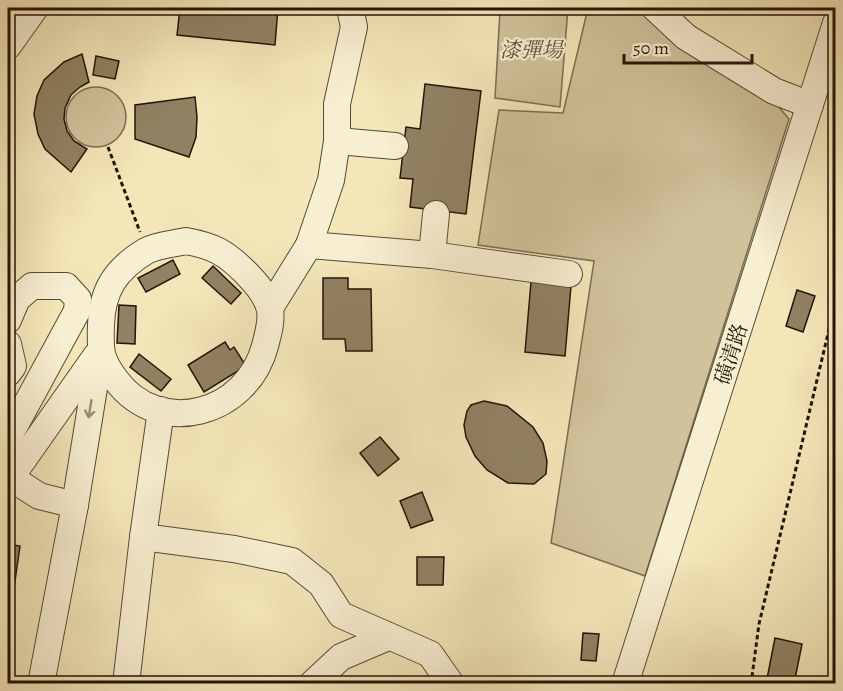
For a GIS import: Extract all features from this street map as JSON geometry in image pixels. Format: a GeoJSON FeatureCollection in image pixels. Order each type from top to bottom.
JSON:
{"type":"FeatureCollection","features":[{"type":"Feature","properties":{"kind":"street"},"geometry":{"type":"LineString","coordinates":[[8,46],[35,8]]}},
{"type":"Feature","properties":{"kind":"street"},"geometry":{"type":"LineString","coordinates":[[270,308],[309,245],[331,180],[337,141],[337,104],[354,27],[350,8]]}},
{"type":"Feature","properties":{"kind":"street"},"geometry":{"type":"LineString","coordinates":[[655,8],[686,36],[754,79],[774,91],[810,105]]}},
{"type":"Feature","properties":{"kind":"street","name":"磺清路"},"geometry":{"type":"LineString","coordinates":[[625,684],[836,24]]}},
{"type":"Feature","properties":{"kind":"street"},"geometry":{"type":"LineString","coordinates":[[337,141],[395,146]]}},
{"type":"Feature","properties":{"kind":"street"},"geometry":{"type":"LineString","coordinates":[[432,255],[436,214]]}},
{"type":"Feature","properties":{"kind":"street"},"geometry":{"type":"LineString","coordinates":[[41,684],[75,505],[100,351],[104,296],[117,274],[147,251],[186,241],[208,245],[232,259],[250,277],[262,292],[270,308],[270,328],[254,374],[237,393],[216,406],[191,413],[161,410],[144,403],[123,389],[108,369],[100,351]]}},
{"type":"Feature","properties":{"kind":"street"},"geometry":{"type":"LineString","coordinates":[[309,245],[432,255],[569,274]]}},
{"type":"Feature","properties":{"kind":"street"},"geometry":{"type":"LineString","coordinates":[[8,320],[17,299],[32,286],[66,285],[78,299],[77,311],[8,434]]}},
{"type":"Feature","properties":{"kind":"street"},"geometry":{"type":"LineString","coordinates":[[8,344],[13,366],[8,373]]}},
{"type":"Feature","properties":{"kind":"street"},"geometry":{"type":"LineString","coordinates":[[75,505],[39,496],[9,477],[100,351]]}},
{"type":"Feature","properties":{"kind":"street"},"geometry":{"type":"LineString","coordinates":[[126,684],[161,410]]}},
{"type":"Feature","properties":{"kind":"street"},"geometry":{"type":"LineString","coordinates":[[143,537],[234,549],[292,561],[321,584],[341,615],[430,654],[451,684]]}},
{"type":"Feature","properties":{"kind":"street"},"geometry":{"type":"LineString","coordinates":[[337,661],[341,615]]}},
{"type":"Feature","properties":{"kind":"street"},"geometry":{"type":"LineString","coordinates":[[312,684],[337,661],[388,637]]}},
{"type":"Feature","properties":{"kind":"path"},"geometry":{"type":"LineString","coordinates":[[108,147],[147,251]]}},
{"type":"Feature","properties":{"kind":"path"},"geometry":{"type":"LineString","coordinates":[[751,684],[759,624],[836,300]]}},
{"type":"Feature","properties":{"kind":"green space","name":"漆彈場"},"geometry":{"type":"Polygon","coordinates":[[[449,8],[568,8],[560,107],[495,98],[500,11],[449,8]]]}},
{"type":"Feature","properties":{"kind":"green space"},"geometry":{"type":"Polygon","coordinates":[[[588,8],[640,8],[685,48],[772,99],[789,119],[645,576],[551,543],[594,261],[478,245],[499,110],[563,113],[588,8]]]}},
{"type":"Feature","properties":{"kind":"green space"},"geometry":{"type":"Polygon","coordinates":[[[90,87],[102,87],[113,92],[121,100],[126,117],[124,129],[113,142],[102,147],[90,147],[79,142],[71,134],[66,123],[66,111],[71,100],[79,92],[90,87]]]}},
{"type":"Feature","properties":{"kind":"building"},"geometry":{"type":"Polygon","coordinates":[[[180,8],[278,8],[275,45],[177,35],[180,8]]]}},
{"type":"Feature","properties":{"kind":"building"},"geometry":{"type":"Polygon","coordinates":[[[82,54],[89,82],[71,95],[65,108],[64,119],[67,131],[74,141],[87,149],[71,172],[45,149],[38,134],[34,114],[37,96],[44,80],[64,62],[82,54]]]}},
{"type":"Feature","properties":{"kind":"building"},"geometry":{"type":"Polygon","coordinates":[[[96,56],[119,61],[115,79],[93,75],[96,56]]]}},
{"type":"Feature","properties":{"kind":"building"},"geometry":{"type":"Polygon","coordinates":[[[425,84],[481,91],[466,214],[410,207],[413,179],[400,178],[406,127],[420,129],[425,84]]]}},
{"type":"Feature","properties":{"kind":"building"},"geometry":{"type":"Polygon","coordinates":[[[195,97],[196,137],[189,157],[135,139],[135,105],[195,97]]]}},
{"type":"Feature","properties":{"kind":"building"},"geometry":{"type":"Polygon","coordinates":[[[173,260],[180,274],[146,292],[138,278],[173,260]]]}},
{"type":"Feature","properties":{"kind":"building"},"geometry":{"type":"Polygon","coordinates":[[[213,266],[241,293],[231,304],[202,278],[213,266]]]}},
{"type":"Feature","properties":{"kind":"building"},"geometry":{"type":"Polygon","coordinates":[[[323,278],[348,278],[348,289],[371,289],[372,351],[346,351],[345,339],[323,339],[323,278]]]}},
{"type":"Feature","properties":{"kind":"building"},"geometry":{"type":"Polygon","coordinates":[[[531,282],[571,286],[565,356],[525,352],[531,282]]]}},
{"type":"Feature","properties":{"kind":"building"},"geometry":{"type":"Polygon","coordinates":[[[797,290],[815,296],[803,332],[786,326],[797,290]]]}},
{"type":"Feature","properties":{"kind":"building"},"geometry":{"type":"Polygon","coordinates":[[[119,305],[136,306],[135,344],[117,343],[119,305]]]}},
{"type":"Feature","properties":{"kind":"building"},"geometry":{"type":"Polygon","coordinates":[[[225,342],[230,350],[234,347],[246,366],[204,392],[188,365],[225,342]]]}},
{"type":"Feature","properties":{"kind":"building"},"geometry":{"type":"Polygon","coordinates":[[[139,354],[171,379],[161,391],[130,367],[139,354]]]}},
{"type":"Feature","properties":{"kind":"building"},"geometry":{"type":"Polygon","coordinates":[[[484,401],[507,406],[533,427],[543,443],[547,461],[546,474],[534,484],[508,483],[487,470],[475,456],[466,437],[464,425],[471,405],[484,401]]]}},
{"type":"Feature","properties":{"kind":"building"},"geometry":{"type":"Polygon","coordinates":[[[380,437],[399,459],[378,476],[360,453],[380,437]]]}},
{"type":"Feature","properties":{"kind":"building"},"geometry":{"type":"Polygon","coordinates":[[[422,492],[433,520],[411,528],[400,501],[422,492]]]}},
{"type":"Feature","properties":{"kind":"building"},"geometry":{"type":"Polygon","coordinates":[[[8,544],[20,546],[8,630],[8,544]]]}},
{"type":"Feature","properties":{"kind":"building"},"geometry":{"type":"Polygon","coordinates":[[[417,557],[444,557],[443,585],[417,585],[417,557]]]}},
{"type":"Feature","properties":{"kind":"building"},"geometry":{"type":"Polygon","coordinates":[[[583,633],[599,634],[596,661],[581,660],[583,633]]]}},
{"type":"Feature","properties":{"kind":"building"},"geometry":{"type":"Polygon","coordinates":[[[775,638],[802,644],[794,684],[766,684],[775,638]]]}},
{"type":"Feature","properties":{"kind":"building"},"geometry":{"type":"Polygon","coordinates":[[[656,677],[682,683],[655,684],[656,677]]]}}]}
